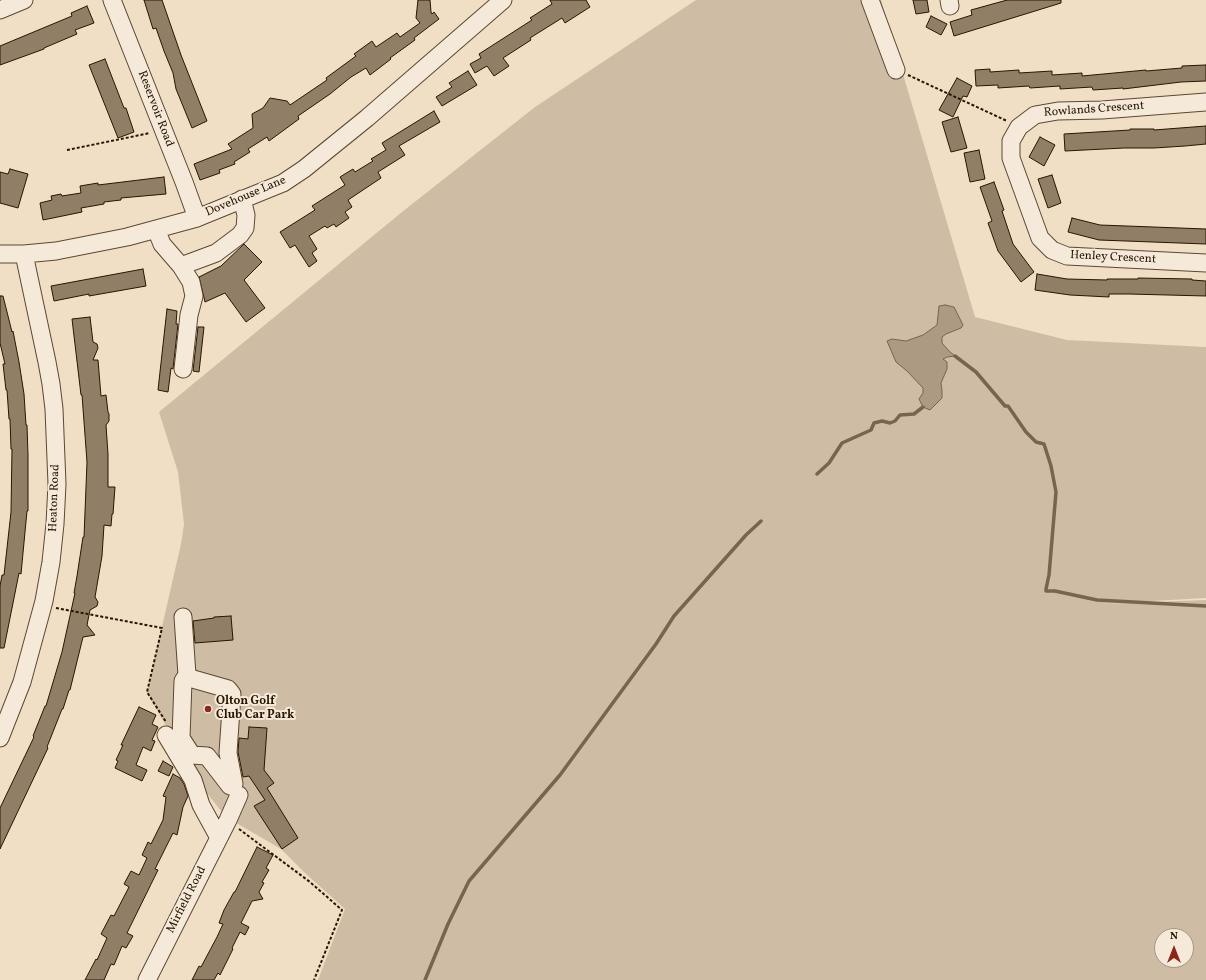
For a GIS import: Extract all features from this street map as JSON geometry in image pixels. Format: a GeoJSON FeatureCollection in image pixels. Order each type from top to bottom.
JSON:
{"type":"FeatureCollection","features":[{"type":"Feature","properties":{"kind":"street"},"geometry":{"type":"LineString","coordinates":[[0,10],[24,0]]}},
{"type":"Feature","properties":{"kind":"street","name":"Reservoir Road"},"geometry":{"type":"LineString","coordinates":[[112,0],[197,218]]}},
{"type":"Feature","properties":{"kind":"street"},"geometry":{"type":"LineString","coordinates":[[870,0],[896,70]]}},
{"type":"Feature","properties":{"kind":"street","name":"Dovehouse Lane"},"geometry":{"type":"LineString","coordinates":[[0,254],[24,254],[56,251],[127,237],[197,218],[283,183],[304,169],[373,112],[499,1]]}},
{"type":"Feature","properties":{"kind":"street","name":"Rowlands Crescent"},"geometry":{"type":"LineString","coordinates":[[1011,158],[1011,140],[1019,127],[1035,115],[1058,111],[1102,110],[1206,102]]}},
{"type":"Feature","properties":{"kind":"street","name":"Henley Crescent"},"geometry":{"type":"LineString","coordinates":[[1011,158],[1040,238],[1052,250],[1067,256],[1206,263]]}},
{"type":"Feature","properties":{"kind":"street"},"geometry":{"type":"LineString","coordinates":[[181,266],[216,253],[240,235],[245,228],[246,215],[242,199]]}},
{"type":"Feature","properties":{"kind":"street"},"geometry":{"type":"LineString","coordinates":[[156,229],[162,244],[181,266],[191,282],[194,296],[183,369]]}},
{"type":"Feature","properties":{"kind":"street","name":"Heaton Road"},"geometry":{"type":"LineString","coordinates":[[0,738],[22,682],[43,605],[51,562],[57,484],[54,409],[47,362],[24,254]]}},
{"type":"Feature","properties":{"kind":"street"},"geometry":{"type":"LineString","coordinates":[[183,617],[187,675],[183,681],[181,738],[192,755],[207,756],[233,790]]}},
{"type":"Feature","properties":{"kind":"street"},"geometry":{"type":"LineString","coordinates":[[187,675],[193,679],[228,689],[232,694],[228,753],[233,790]]}},
{"type":"Feature","properties":{"kind":"street"},"geometry":{"type":"LineString","coordinates":[[167,730],[193,780],[201,805],[219,838]]}},
{"type":"Feature","properties":{"kind":"street","name":"Mirfield Road"},"geometry":{"type":"LineString","coordinates":[[147,980],[228,820],[233,790]]}},
{"type":"Feature","properties":{"kind":"path"},"geometry":{"type":"LineString","coordinates":[[896,70],[1019,127]]}},
{"type":"Feature","properties":{"kind":"path"},"geometry":{"type":"LineString","coordinates":[[67,150],[163,130]]}},
{"type":"Feature","properties":{"kind":"path"},"geometry":{"type":"LineString","coordinates":[[43,605],[162,628],[147,692],[167,730]]}},
{"type":"Feature","properties":{"kind":"path"},"geometry":{"type":"LineString","coordinates":[[228,820],[310,882],[342,910],[314,980]]}},
{"type":"Feature","properties":{"kind":"shaded area"},"geometry":{"type":"Polygon","coordinates":[[[696,0],[881,0],[975,317],[1067,340],[1206,347],[1206,598],[1098,604],[1206,600],[1206,980],[318,980],[345,909],[281,849],[226,817],[197,781],[147,692],[181,544],[184,524],[178,472],[159,412],[402,212],[535,107],[696,0]]]}},
{"type":"Feature","properties":{"kind":"shaded area"},"geometry":{"type":"Polygon","coordinates":[[[945,305],[954,307],[963,325],[961,328],[942,337],[942,343],[955,356],[943,359],[947,362],[947,369],[941,383],[942,398],[930,410],[923,407],[919,399],[923,393],[923,388],[896,362],[887,341],[892,339],[906,341],[923,335],[937,325],[939,306],[945,305]]]}},
{"type":"Feature","properties":{"kind":"building"},"geometry":{"type":"Polygon","coordinates":[[[144,0],[162,0],[181,55],[207,121],[192,128],[176,89],[173,73],[156,28],[153,29],[144,0]]]}},
{"type":"Feature","properties":{"kind":"building"},"geometry":{"type":"Polygon","coordinates":[[[418,0],[430,0],[431,12],[432,14],[434,12],[439,19],[414,38],[415,40],[370,75],[366,68],[351,77],[330,94],[298,116],[299,119],[269,141],[267,137],[248,149],[250,152],[234,162],[235,164],[219,170],[220,173],[200,180],[194,164],[232,149],[228,144],[253,128],[252,114],[263,108],[270,98],[287,101],[290,105],[327,80],[326,78],[356,56],[354,54],[372,41],[376,47],[397,33],[400,37],[420,23],[416,18],[418,0]]]}},
{"type":"Feature","properties":{"kind":"building"},"geometry":{"type":"Polygon","coordinates":[[[550,0],[586,0],[590,7],[565,23],[562,18],[530,38],[531,40],[503,58],[509,66],[494,76],[487,66],[475,73],[470,64],[481,58],[479,54],[532,20],[530,18],[552,4],[550,0]]]}},
{"type":"Feature","properties":{"kind":"building"},"geometry":{"type":"Polygon","coordinates":[[[913,0],[927,0],[929,12],[916,14],[913,0]]]}},
{"type":"Feature","properties":{"kind":"building"},"geometry":{"type":"Polygon","coordinates":[[[1007,0],[1061,0],[1061,3],[954,36],[950,22],[972,15],[971,10],[1007,0]]]}},
{"type":"Feature","properties":{"kind":"building"},"geometry":{"type":"Polygon","coordinates":[[[87,6],[94,23],[75,30],[77,34],[44,49],[0,65],[0,46],[72,16],[71,13],[87,6]]]}},
{"type":"Feature","properties":{"kind":"building"},"geometry":{"type":"Polygon","coordinates":[[[931,16],[947,24],[941,35],[926,27],[931,16]]]}},
{"type":"Feature","properties":{"kind":"building"},"geometry":{"type":"Polygon","coordinates":[[[105,59],[124,108],[126,108],[134,132],[118,138],[89,65],[105,59]]]}},
{"type":"Feature","properties":{"kind":"building"},"geometry":{"type":"Polygon","coordinates":[[[1206,65],[1206,81],[1181,82],[1123,89],[1093,90],[1092,87],[1060,89],[1060,86],[998,88],[998,85],[976,86],[975,70],[990,69],[990,72],[1019,70],[1019,73],[1052,71],[1052,75],[1082,73],[1082,76],[1206,65]]]}},
{"type":"Feature","properties":{"kind":"building"},"geometry":{"type":"Polygon","coordinates":[[[468,71],[477,85],[442,106],[436,97],[452,87],[449,83],[468,71]]]}},
{"type":"Feature","properties":{"kind":"building"},"geometry":{"type":"Polygon","coordinates":[[[957,78],[972,86],[967,97],[963,96],[953,117],[939,110],[957,78]]]}},
{"type":"Feature","properties":{"kind":"building"},"geometry":{"type":"Polygon","coordinates":[[[434,111],[440,122],[399,146],[405,155],[378,172],[381,178],[348,200],[352,207],[345,212],[349,218],[336,227],[334,224],[327,228],[325,226],[309,236],[317,249],[312,253],[317,261],[309,267],[295,245],[290,248],[280,232],[315,210],[312,206],[345,185],[340,177],[353,169],[355,172],[373,161],[371,159],[386,150],[382,143],[434,111]]]}},
{"type":"Feature","properties":{"kind":"building"},"geometry":{"type":"Polygon","coordinates":[[[958,117],[967,148],[951,152],[942,122],[958,117]]]}},
{"type":"Feature","properties":{"kind":"building"},"geometry":{"type":"Polygon","coordinates":[[[1206,126],[1206,144],[1154,148],[1065,151],[1064,134],[1130,129],[1154,130],[1206,126]]]}},
{"type":"Feature","properties":{"kind":"building"},"geometry":{"type":"Polygon","coordinates":[[[1040,137],[1055,145],[1044,166],[1029,157],[1040,137]]]}},
{"type":"Feature","properties":{"kind":"building"},"geometry":{"type":"Polygon","coordinates":[[[979,150],[985,179],[970,182],[964,153],[979,150]]]}},
{"type":"Feature","properties":{"kind":"building"},"geometry":{"type":"Polygon","coordinates":[[[10,169],[28,174],[18,208],[0,203],[0,172],[8,174],[10,169]]]}},
{"type":"Feature","properties":{"kind":"building"},"geometry":{"type":"Polygon","coordinates":[[[1052,175],[1061,203],[1048,208],[1038,179],[1052,175]]]}},
{"type":"Feature","properties":{"kind":"building"},"geometry":{"type":"Polygon","coordinates":[[[164,177],[166,194],[121,198],[121,200],[104,202],[104,204],[81,208],[82,212],[43,220],[40,203],[52,200],[51,196],[81,193],[80,186],[164,177]]]}},
{"type":"Feature","properties":{"kind":"building"},"geometry":{"type":"Polygon","coordinates":[[[994,182],[1004,210],[1002,211],[1013,244],[1034,272],[1021,282],[998,251],[988,223],[992,221],[980,187],[994,182]]]}},
{"type":"Feature","properties":{"kind":"building"},"geometry":{"type":"Polygon","coordinates":[[[1072,218],[1100,225],[1206,229],[1206,244],[1099,240],[1068,232],[1072,218]]]}},
{"type":"Feature","properties":{"kind":"building"},"geometry":{"type":"Polygon","coordinates":[[[244,244],[262,262],[244,280],[265,308],[246,322],[225,293],[205,302],[199,277],[221,266],[244,244]]]}},
{"type":"Feature","properties":{"kind":"building"},"geometry":{"type":"Polygon","coordinates":[[[143,269],[146,286],[89,296],[89,294],[54,301],[51,286],[143,269]]]}},
{"type":"Feature","properties":{"kind":"building"},"geometry":{"type":"Polygon","coordinates":[[[1037,274],[1067,279],[1192,279],[1206,281],[1206,296],[1109,294],[1109,297],[1070,295],[1035,290],[1037,274]]]}},
{"type":"Feature","properties":{"kind":"building"},"geometry":{"type":"Polygon","coordinates":[[[0,296],[3,296],[12,332],[13,331],[19,362],[27,425],[28,455],[28,511],[21,574],[19,573],[4,648],[0,648],[0,586],[2,575],[4,575],[11,512],[12,449],[7,390],[3,364],[5,364],[0,343],[0,296]]]}},
{"type":"Feature","properties":{"kind":"building"},"geometry":{"type":"Polygon","coordinates":[[[167,309],[177,311],[176,324],[178,324],[173,369],[171,368],[168,392],[158,390],[167,309]]]}},
{"type":"Feature","properties":{"kind":"building"},"geometry":{"type":"Polygon","coordinates":[[[90,317],[93,342],[97,344],[98,348],[93,360],[98,360],[101,396],[106,395],[109,414],[109,421],[106,425],[108,487],[115,487],[111,526],[104,525],[102,556],[95,597],[98,602],[97,606],[90,610],[87,625],[95,635],[83,637],[70,690],[47,747],[48,748],[0,849],[0,808],[34,737],[33,736],[46,706],[62,652],[75,593],[84,537],[87,462],[82,395],[72,319],[90,317]]]}},
{"type":"Feature","properties":{"kind":"building"},"geometry":{"type":"Polygon","coordinates":[[[198,327],[204,327],[199,372],[193,371],[198,327]]]}},
{"type":"Feature","properties":{"kind":"building"},"geometry":{"type":"Polygon","coordinates":[[[231,616],[233,640],[195,643],[193,621],[214,617],[231,616]]]}},
{"type":"Feature","properties":{"kind":"building"},"geometry":{"type":"Polygon","coordinates":[[[139,707],[156,715],[152,724],[158,727],[152,740],[155,741],[151,751],[143,747],[136,765],[147,770],[142,781],[115,768],[118,761],[116,760],[123,745],[121,745],[139,707]]]}},
{"type":"Feature","properties":{"kind":"building"},"geometry":{"type":"Polygon","coordinates":[[[249,727],[267,728],[264,770],[274,783],[267,788],[298,838],[282,849],[254,806],[265,800],[249,776],[243,777],[238,752],[239,738],[248,739],[249,727]]]}},
{"type":"Feature","properties":{"kind":"building"},"geometry":{"type":"Polygon","coordinates":[[[163,761],[173,767],[169,776],[158,771],[163,761]]]}},
{"type":"Feature","properties":{"kind":"building"},"geometry":{"type":"Polygon","coordinates":[[[173,774],[180,778],[184,784],[188,796],[183,807],[177,835],[173,833],[155,869],[158,870],[127,933],[133,936],[126,948],[122,946],[114,965],[111,964],[104,980],[85,980],[96,959],[97,960],[107,938],[101,934],[111,915],[114,916],[129,887],[124,884],[131,871],[139,875],[147,858],[142,855],[148,842],[151,844],[163,820],[166,797],[163,796],[173,774]]]}},
{"type":"Feature","properties":{"kind":"building"},"geometry":{"type":"Polygon","coordinates":[[[257,847],[273,855],[266,868],[269,870],[262,882],[264,883],[259,892],[263,899],[252,901],[241,923],[249,927],[245,935],[240,932],[220,975],[218,973],[214,980],[192,980],[199,966],[201,967],[217,937],[223,924],[219,923],[224,910],[235,892],[257,847]]]}},
{"type":"Feature","properties":{"kind":"waterway"},"geometry":{"type":"LineString","coordinates":[[955,356],[976,372],[1005,406],[1008,406],[1026,432],[1036,442],[1044,444],[1051,466],[1056,492],[1049,575],[1046,591],[1055,591],[1097,600],[1206,606]]}},
{"type":"Feature","properties":{"kind":"waterway"},"geometry":{"type":"LineString","coordinates":[[817,474],[829,463],[842,443],[871,430],[874,423],[882,421],[890,423],[895,421],[900,415],[914,414],[923,407]]}},
{"type":"Feature","properties":{"kind":"waterway"},"geometry":{"type":"LineString","coordinates":[[425,980],[448,924],[469,881],[560,775],[656,644],[674,616],[746,535],[761,521]]}},
{"type":"Feature","properties":{"kind":"place","name":"Olton Golf Club Car Park"},"geometry":{"type":"Point","coordinates":[208,709]}}]}
